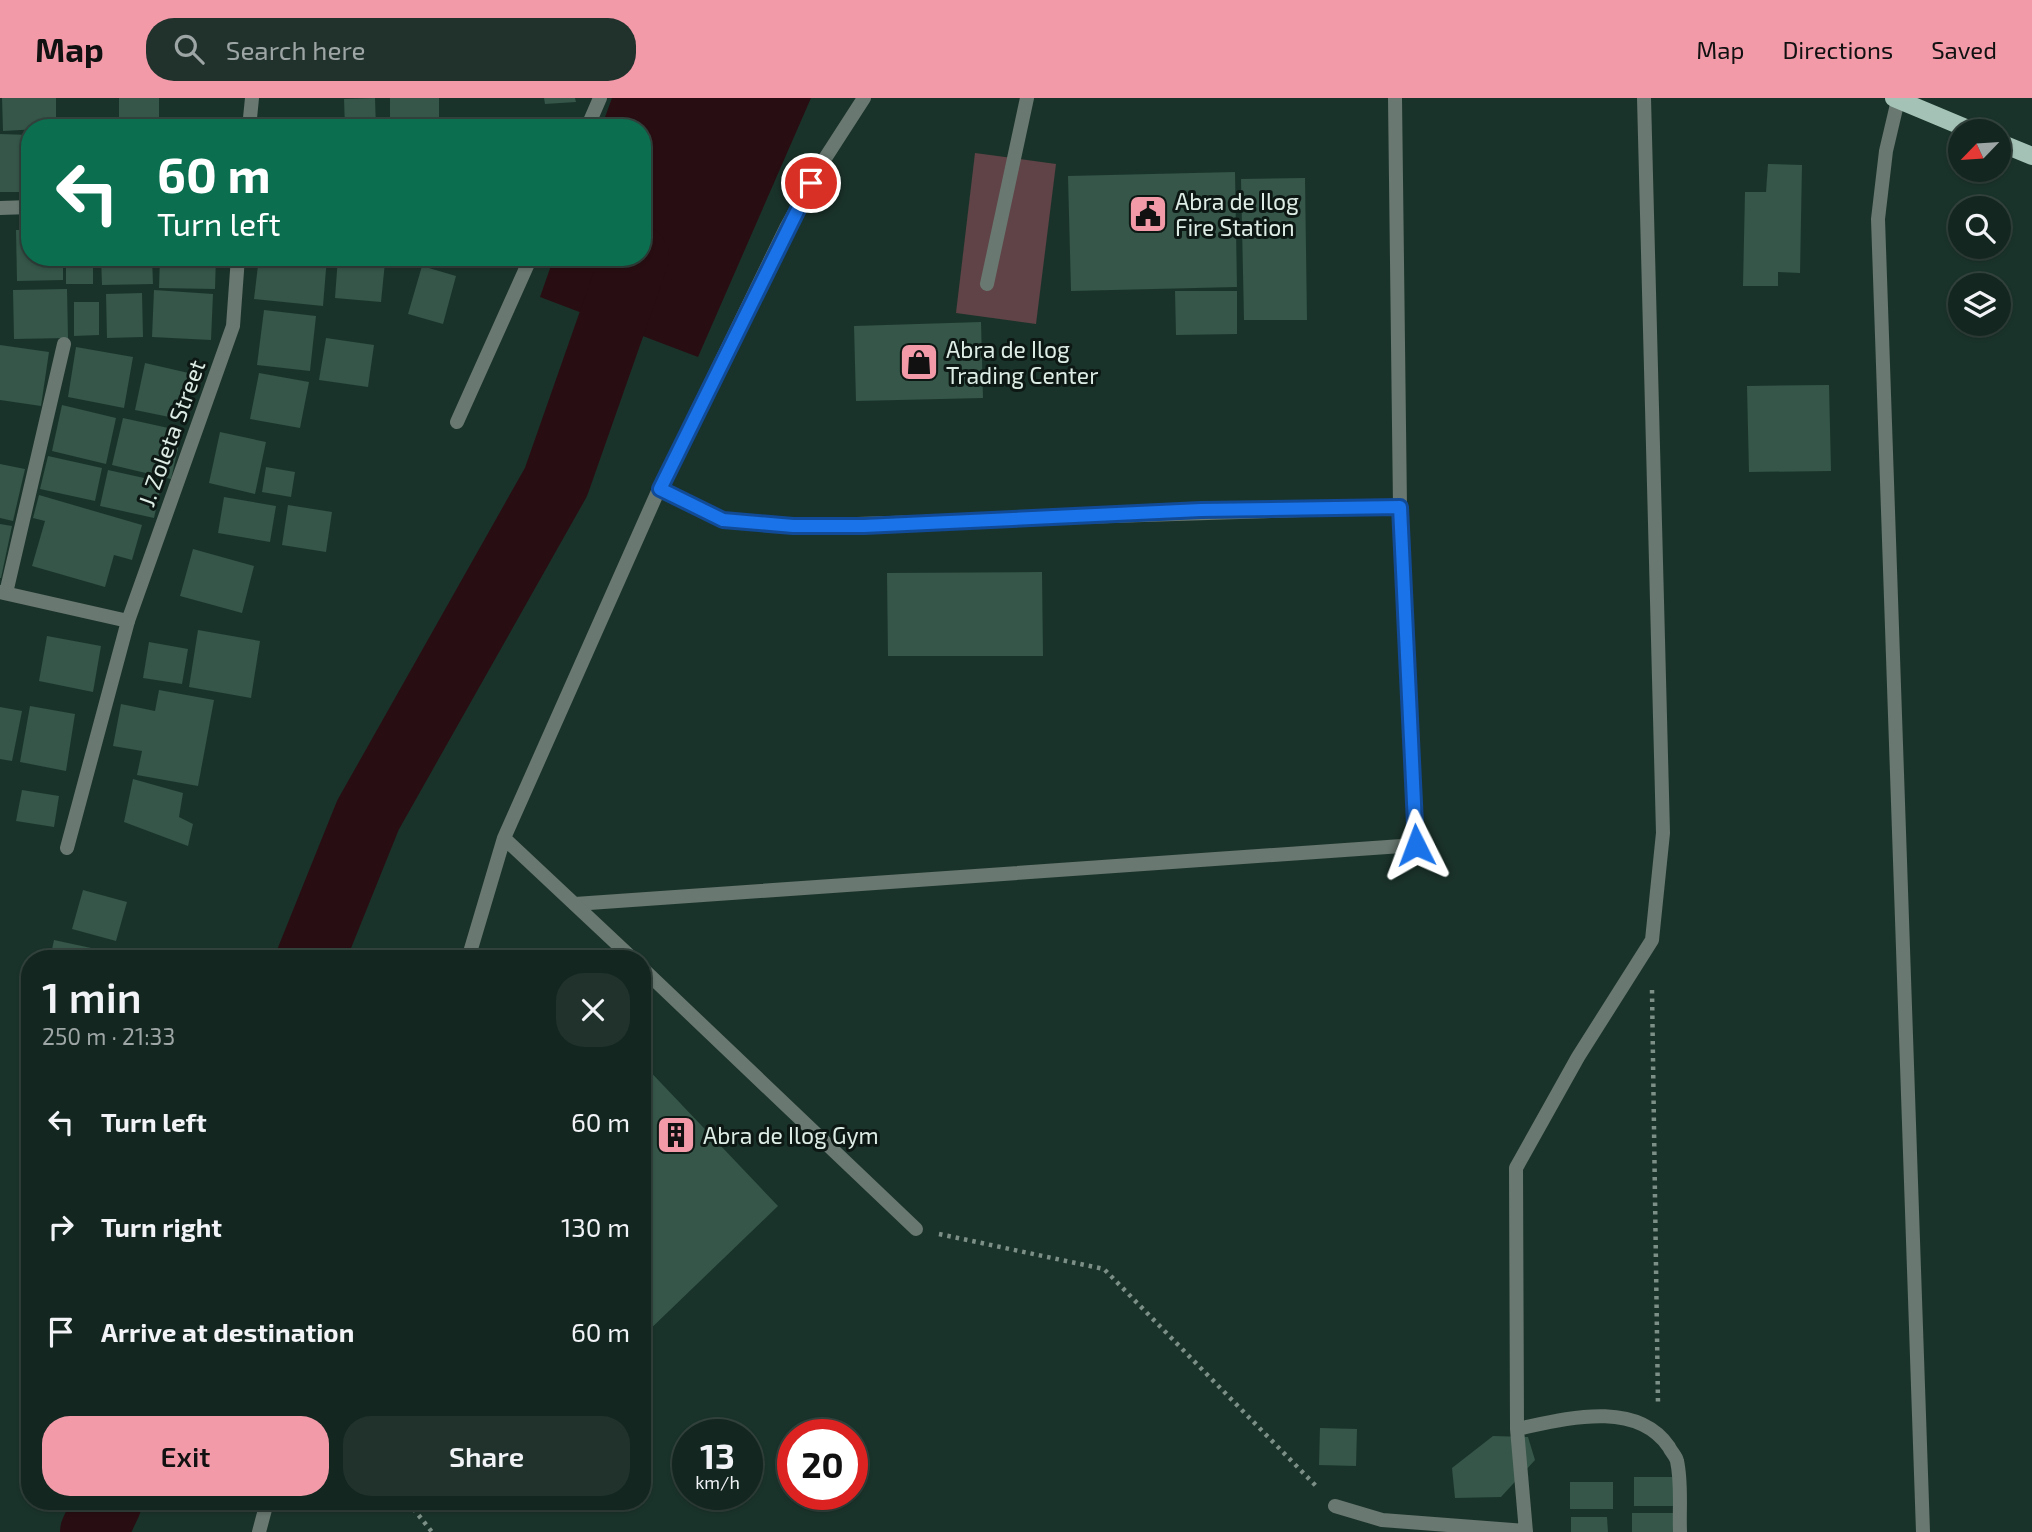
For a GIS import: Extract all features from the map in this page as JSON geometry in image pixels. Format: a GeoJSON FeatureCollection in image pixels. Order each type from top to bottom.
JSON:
{"type":"FeatureCollection","features":[{"type":"Feature","properties":{"kind":"main road"},"geometry":{"type":"LineString","coordinates":[[1896,99],[1948,121]]}},
{"type":"Feature","properties":{"kind":"main road"},"geometry":{"type":"LineString","coordinates":[[2011,147],[2032,156]]}},
{"type":"Feature","properties":{"kind":"street"},"geometry":{"type":"LineString","coordinates":[[250,119],[252,98]]}},
{"type":"Feature","properties":{"kind":"street"},"geometry":{"type":"LineString","coordinates":[[591,119],[600,98]]}},
{"type":"Feature","properties":{"kind":"street"},"geometry":{"type":"LineString","coordinates":[[471,950],[504,838],[660,489],[786,229],[824,160],[864,98]]}},
{"type":"Feature","properties":{"kind":"street"},"geometry":{"type":"LineString","coordinates":[[987,284],[1027,98]]}},
{"type":"Feature","properties":{"kind":"street"},"geometry":{"type":"LineString","coordinates":[[575,904],[1416,845],[1400,507],[1395,98]]}},
{"type":"Feature","properties":{"kind":"street"},"geometry":{"type":"LineString","coordinates":[[1335,1506],[1382,1526],[1526,1531],[1517,1429],[1516,1168],[1578,1056],[1652,940],[1663,833],[1644,98]]}},
{"type":"Feature","properties":{"kind":"street"},"geometry":{"type":"LineString","coordinates":[[1896,99],[1878,219],[1923,1532]]}},
{"type":"Feature","properties":{"kind":"street"},"geometry":{"type":"LineString","coordinates":[[0,208],[21,207]]}},
{"type":"Feature","properties":{"kind":"street","name":"J. Zoleta Street"},"geometry":{"type":"LineString","coordinates":[[67,848],[128,621],[233,326],[237,266]]}},
{"type":"Feature","properties":{"kind":"street"},"geometry":{"type":"LineString","coordinates":[[457,422],[527,266]]}},
{"type":"Feature","properties":{"kind":"street"},"geometry":{"type":"LineString","coordinates":[[64,344],[3,593],[128,621]]}},
{"type":"Feature","properties":{"kind":"street"},"geometry":{"type":"LineString","coordinates":[[660,489],[723,520],[793,526],[864,526],[1201,510],[1400,507]]}},
{"type":"Feature","properties":{"kind":"street"},"geometry":{"type":"LineString","coordinates":[[504,838],[624,950]]}},
{"type":"Feature","properties":{"kind":"street"},"geometry":{"type":"LineString","coordinates":[[651,977],[916,1229]]}},
{"type":"Feature","properties":{"kind":"street"},"geometry":{"type":"LineString","coordinates":[[1517,1429],[1572,1418],[1603,1416],[1627,1420],[1659,1433],[1677,1460],[1680,1532]]}},
{"type":"Feature","properties":{"kind":"street"},"geometry":{"type":"LineString","coordinates":[[259,1532],[265,1510]]}},
{"type":"Feature","properties":{"kind":"path"},"geometry":{"type":"LineString","coordinates":[[1652,940],[1659,1433]]}},
{"type":"Feature","properties":{"kind":"path"},"geometry":{"type":"LineString","coordinates":[[916,1229],[1104,1269],[1335,1506]]}},
{"type":"Feature","properties":{"kind":"path"},"geometry":{"type":"LineString","coordinates":[[414,1510],[432,1532]]}},
{"type":"Feature","properties":{"kind":"shaded area"},"geometry":{"type":"Polygon","coordinates":[[[612,98],[811,98],[698,357],[540,297],[551,266],[651,266],[651,119],[604,119],[612,98]]]}},
{"type":"Feature","properties":{"kind":"shaded area"},"geometry":{"type":"Polygon","coordinates":[[[975,153],[1056,164],[1036,324],[956,313],[975,153]]]}},
{"type":"Feature","properties":{"kind":"building"},"geometry":{"type":"Polygon","coordinates":[[[2,98],[56,98],[56,119],[21,119],[21,130],[3,131],[2,98]]]}},
{"type":"Feature","properties":{"kind":"building"},"geometry":{"type":"Polygon","coordinates":[[[119,98],[159,98],[159,119],[119,119],[119,98]]]}},
{"type":"Feature","properties":{"kind":"building"},"geometry":{"type":"Polygon","coordinates":[[[375,98],[376,119],[345,119],[344,99],[375,98]]]}},
{"type":"Feature","properties":{"kind":"building"},"geometry":{"type":"Polygon","coordinates":[[[390,98],[439,98],[439,119],[390,119],[390,98]]]}},
{"type":"Feature","properties":{"kind":"building"},"geometry":{"type":"Polygon","coordinates":[[[544,98],[575,98],[576,102],[545,104],[544,98]]]}},
{"type":"Feature","properties":{"kind":"building"},"geometry":{"type":"Polygon","coordinates":[[[0,134],[21,135],[21,192],[0,192],[0,134]]]}},
{"type":"Feature","properties":{"kind":"building"},"geometry":{"type":"Polygon","coordinates":[[[1768,164],[1802,165],[1800,273],[1778,272],[1778,286],[1743,286],[1745,192],[1766,192],[1768,164]]]}},
{"type":"Feature","properties":{"kind":"building"},"geometry":{"type":"Polygon","coordinates":[[[1235,172],[1237,287],[1071,291],[1068,176],[1235,172]]]}},
{"type":"Feature","properties":{"kind":"building"},"geometry":{"type":"Polygon","coordinates":[[[1305,178],[1307,320],[1244,320],[1241,179],[1305,178]]]}},
{"type":"Feature","properties":{"kind":"building"},"geometry":{"type":"Polygon","coordinates":[[[16,230],[21,230],[21,266],[63,266],[63,280],[17,281],[16,230]]]}},
{"type":"Feature","properties":{"kind":"building"},"geometry":{"type":"Polygon","coordinates":[[[66,266],[93,266],[93,284],[66,284],[66,266]]]}},
{"type":"Feature","properties":{"kind":"building"},"geometry":{"type":"Polygon","coordinates":[[[101,266],[152,266],[153,284],[102,285],[101,266]]]}},
{"type":"Feature","properties":{"kind":"building"},"geometry":{"type":"Polygon","coordinates":[[[160,266],[216,266],[215,289],[159,288],[160,266]]]}},
{"type":"Feature","properties":{"kind":"building"},"geometry":{"type":"Polygon","coordinates":[[[258,266],[326,266],[323,306],[254,299],[258,266]]]}},
{"type":"Feature","properties":{"kind":"building"},"geometry":{"type":"Polygon","coordinates":[[[337,266],[385,266],[381,302],[335,298],[337,266]]]}},
{"type":"Feature","properties":{"kind":"building"},"geometry":{"type":"Polygon","coordinates":[[[422,266],[456,276],[443,324],[408,314],[422,266]]]}},
{"type":"Feature","properties":{"kind":"building"},"geometry":{"type":"Polygon","coordinates":[[[67,289],[68,338],[14,339],[13,290],[67,289]]]}},
{"type":"Feature","properties":{"kind":"building"},"geometry":{"type":"Polygon","coordinates":[[[154,290],[213,294],[211,340],[152,337],[154,290]]]}},
{"type":"Feature","properties":{"kind":"building"},"geometry":{"type":"Polygon","coordinates":[[[1175,291],[1237,291],[1237,334],[1176,335],[1175,291]]]}},
{"type":"Feature","properties":{"kind":"building"},"geometry":{"type":"Polygon","coordinates":[[[142,293],[143,337],[107,338],[106,294],[142,293]]]}},
{"type":"Feature","properties":{"kind":"building"},"geometry":{"type":"Polygon","coordinates":[[[74,302],[99,302],[99,335],[74,336],[74,302]]]}},
{"type":"Feature","properties":{"kind":"building"},"geometry":{"type":"Polygon","coordinates":[[[264,310],[316,316],[310,371],[257,365],[264,310]]]}},
{"type":"Feature","properties":{"kind":"building","name":"Abra de Ilog Trading Center"},"geometry":{"type":"Polygon","coordinates":[[[981,322],[983,398],[856,401],[854,326],[981,322]]]}},
{"type":"Feature","properties":{"kind":"building"},"geometry":{"type":"Polygon","coordinates":[[[326,338],[374,345],[368,387],[319,380],[326,338]]]}},
{"type":"Feature","properties":{"kind":"building"},"geometry":{"type":"Polygon","coordinates":[[[0,345],[49,352],[41,406],[0,400],[0,345]]]}},
{"type":"Feature","properties":{"kind":"building"},"geometry":{"type":"Polygon","coordinates":[[[76,347],[133,357],[124,408],[68,397],[76,347]]]}},
{"type":"Feature","properties":{"kind":"building"},"geometry":{"type":"Polygon","coordinates":[[[145,363],[193,374],[184,420],[135,410],[145,363]]]}},
{"type":"Feature","properties":{"kind":"building"},"geometry":{"type":"Polygon","coordinates":[[[259,373],[309,382],[300,428],[250,419],[259,373]]]}},
{"type":"Feature","properties":{"kind":"building"},"geometry":{"type":"Polygon","coordinates":[[[1829,385],[1831,471],[1749,472],[1747,386],[1829,385]]]}},
{"type":"Feature","properties":{"kind":"building"},"geometry":{"type":"Polygon","coordinates":[[[62,405],[116,418],[106,464],[52,451],[62,405]]]}},
{"type":"Feature","properties":{"kind":"building"},"geometry":{"type":"Polygon","coordinates":[[[123,418],[182,431],[171,479],[112,465],[123,418]]]}},
{"type":"Feature","properties":{"kind":"building"},"geometry":{"type":"Polygon","coordinates":[[[220,432],[266,442],[255,494],[209,483],[220,432]]]}},
{"type":"Feature","properties":{"kind":"building"},"geometry":{"type":"Polygon","coordinates":[[[48,456],[102,468],[95,501],[40,489],[48,456]]]}},
{"type":"Feature","properties":{"kind":"building"},"geometry":{"type":"Polygon","coordinates":[[[0,464],[25,469],[13,521],[0,518],[0,464]]]}},
{"type":"Feature","properties":{"kind":"building"},"geometry":{"type":"Polygon","coordinates":[[[266,467],[295,472],[291,497],[262,492],[266,467]]]}},
{"type":"Feature","properties":{"kind":"building"},"geometry":{"type":"Polygon","coordinates":[[[108,470],[162,482],[154,518],[100,506],[108,470]]]}},
{"type":"Feature","properties":{"kind":"building"},"geometry":{"type":"Polygon","coordinates":[[[39,495],[142,525],[132,560],[114,555],[105,587],[32,566],[45,521],[33,518],[39,495]]]}},
{"type":"Feature","properties":{"kind":"building"},"geometry":{"type":"Polygon","coordinates":[[[224,497],[276,506],[270,542],[218,533],[224,497]]]}},
{"type":"Feature","properties":{"kind":"building"},"geometry":{"type":"Polygon","coordinates":[[[288,505],[332,512],[326,552],[282,545],[288,505]]]}},
{"type":"Feature","properties":{"kind":"building"},"geometry":{"type":"Polygon","coordinates":[[[0,524],[12,526],[1,578],[0,578],[0,524]]]}},
{"type":"Feature","properties":{"kind":"building"},"geometry":{"type":"Polygon","coordinates":[[[193,549],[254,566],[242,613],[180,596],[193,549]]]}},
{"type":"Feature","properties":{"kind":"building"},"geometry":{"type":"Polygon","coordinates":[[[1042,572],[1043,656],[888,656],[887,573],[1042,572]]]}},
{"type":"Feature","properties":{"kind":"building"},"geometry":{"type":"Polygon","coordinates":[[[198,630],[260,641],[251,698],[189,687],[198,630]]]}},
{"type":"Feature","properties":{"kind":"building"},"geometry":{"type":"Polygon","coordinates":[[[47,636],[101,646],[93,692],[39,681],[47,636]]]}},
{"type":"Feature","properties":{"kind":"building"},"geometry":{"type":"Polygon","coordinates":[[[149,642],[188,649],[182,684],[143,678],[149,642]]]}},
{"type":"Feature","properties":{"kind":"building"},"geometry":{"type":"Polygon","coordinates":[[[159,690],[214,700],[198,786],[137,775],[142,751],[113,746],[121,704],[155,711],[159,690]]]}},
{"type":"Feature","properties":{"kind":"building"},"geometry":{"type":"Polygon","coordinates":[[[30,706],[75,714],[66,771],[20,762],[30,706]]]}},
{"type":"Feature","properties":{"kind":"building"},"geometry":{"type":"Polygon","coordinates":[[[0,707],[22,711],[12,761],[0,759],[0,707]]]}},
{"type":"Feature","properties":{"kind":"building"},"geometry":{"type":"Polygon","coordinates":[[[133,779],[183,793],[179,817],[193,824],[188,846],[124,822],[133,779]]]}},
{"type":"Feature","properties":{"kind":"building"},"geometry":{"type":"Polygon","coordinates":[[[22,790],[59,796],[54,827],[16,821],[22,790]]]}},
{"type":"Feature","properties":{"kind":"building"},"geometry":{"type":"Polygon","coordinates":[[[83,890],[127,902],[116,941],[72,929],[83,890]]]}},
{"type":"Feature","properties":{"kind":"building"},"geometry":{"type":"Polygon","coordinates":[[[54,940],[100,950],[52,950],[54,940]]]}},
{"type":"Feature","properties":{"kind":"building","name":"Abra de Ilog Gym"},"geometry":{"type":"Polygon","coordinates":[[[651,1072],[778,1206],[651,1328],[651,1072]]]}},
{"type":"Feature","properties":{"kind":"building"},"geometry":{"type":"Polygon","coordinates":[[[1320,1428],[1357,1429],[1356,1466],[1319,1465],[1320,1428]]]}},
{"type":"Feature","properties":{"kind":"building"},"geometry":{"type":"Polygon","coordinates":[[[1493,1436],[1528,1437],[1535,1460],[1501,1497],[1455,1498],[1452,1468],[1493,1436]]]}},
{"type":"Feature","properties":{"kind":"building"},"geometry":{"type":"Polygon","coordinates":[[[1634,1477],[1675,1477],[1675,1506],[1634,1506],[1634,1477]]]}},
{"type":"Feature","properties":{"kind":"building"},"geometry":{"type":"Polygon","coordinates":[[[1570,1482],[1613,1482],[1613,1509],[1570,1509],[1570,1482]]]}},
{"type":"Feature","properties":{"kind":"building"},"geometry":{"type":"Polygon","coordinates":[[[1632,1513],[1676,1513],[1676,1532],[1632,1532],[1632,1513]]]}},
{"type":"Feature","properties":{"kind":"building"},"geometry":{"type":"Polygon","coordinates":[[[1571,1517],[1607,1517],[1608,1532],[1571,1532],[1571,1517]]]}},
{"type":"Feature","properties":{"kind":"waterway"},"geometry":{"type":"LineString","coordinates":[[314,950],[368,815],[556,482],[632,266]]}},
{"type":"Feature","properties":{"kind":"waterway"},"geometry":{"type":"LineString","coordinates":[[94,1532],[104,1510]]}},
{"type":"Feature","properties":{"kind":"place","name":"Abra de Ilog Fire Station"},"geometry":{"type":"Point","coordinates":[1148,214]}},
{"type":"Feature","properties":{"kind":"place","name":"Abra de Ilog Trading Center"},"geometry":{"type":"Point","coordinates":[919,362]}},
{"type":"Feature","properties":{"kind":"place","name":"Abra de Ilog Gym"},"geometry":{"type":"Point","coordinates":[676,1135]}},
{"type":"Feature","properties":{"kind":"route"},"geometry":{"type":"LineString","coordinates":[[811,183],[660,489],[723,520],[793,526],[864,526],[1201,510],[1400,507],[1416,845]]}}]}
